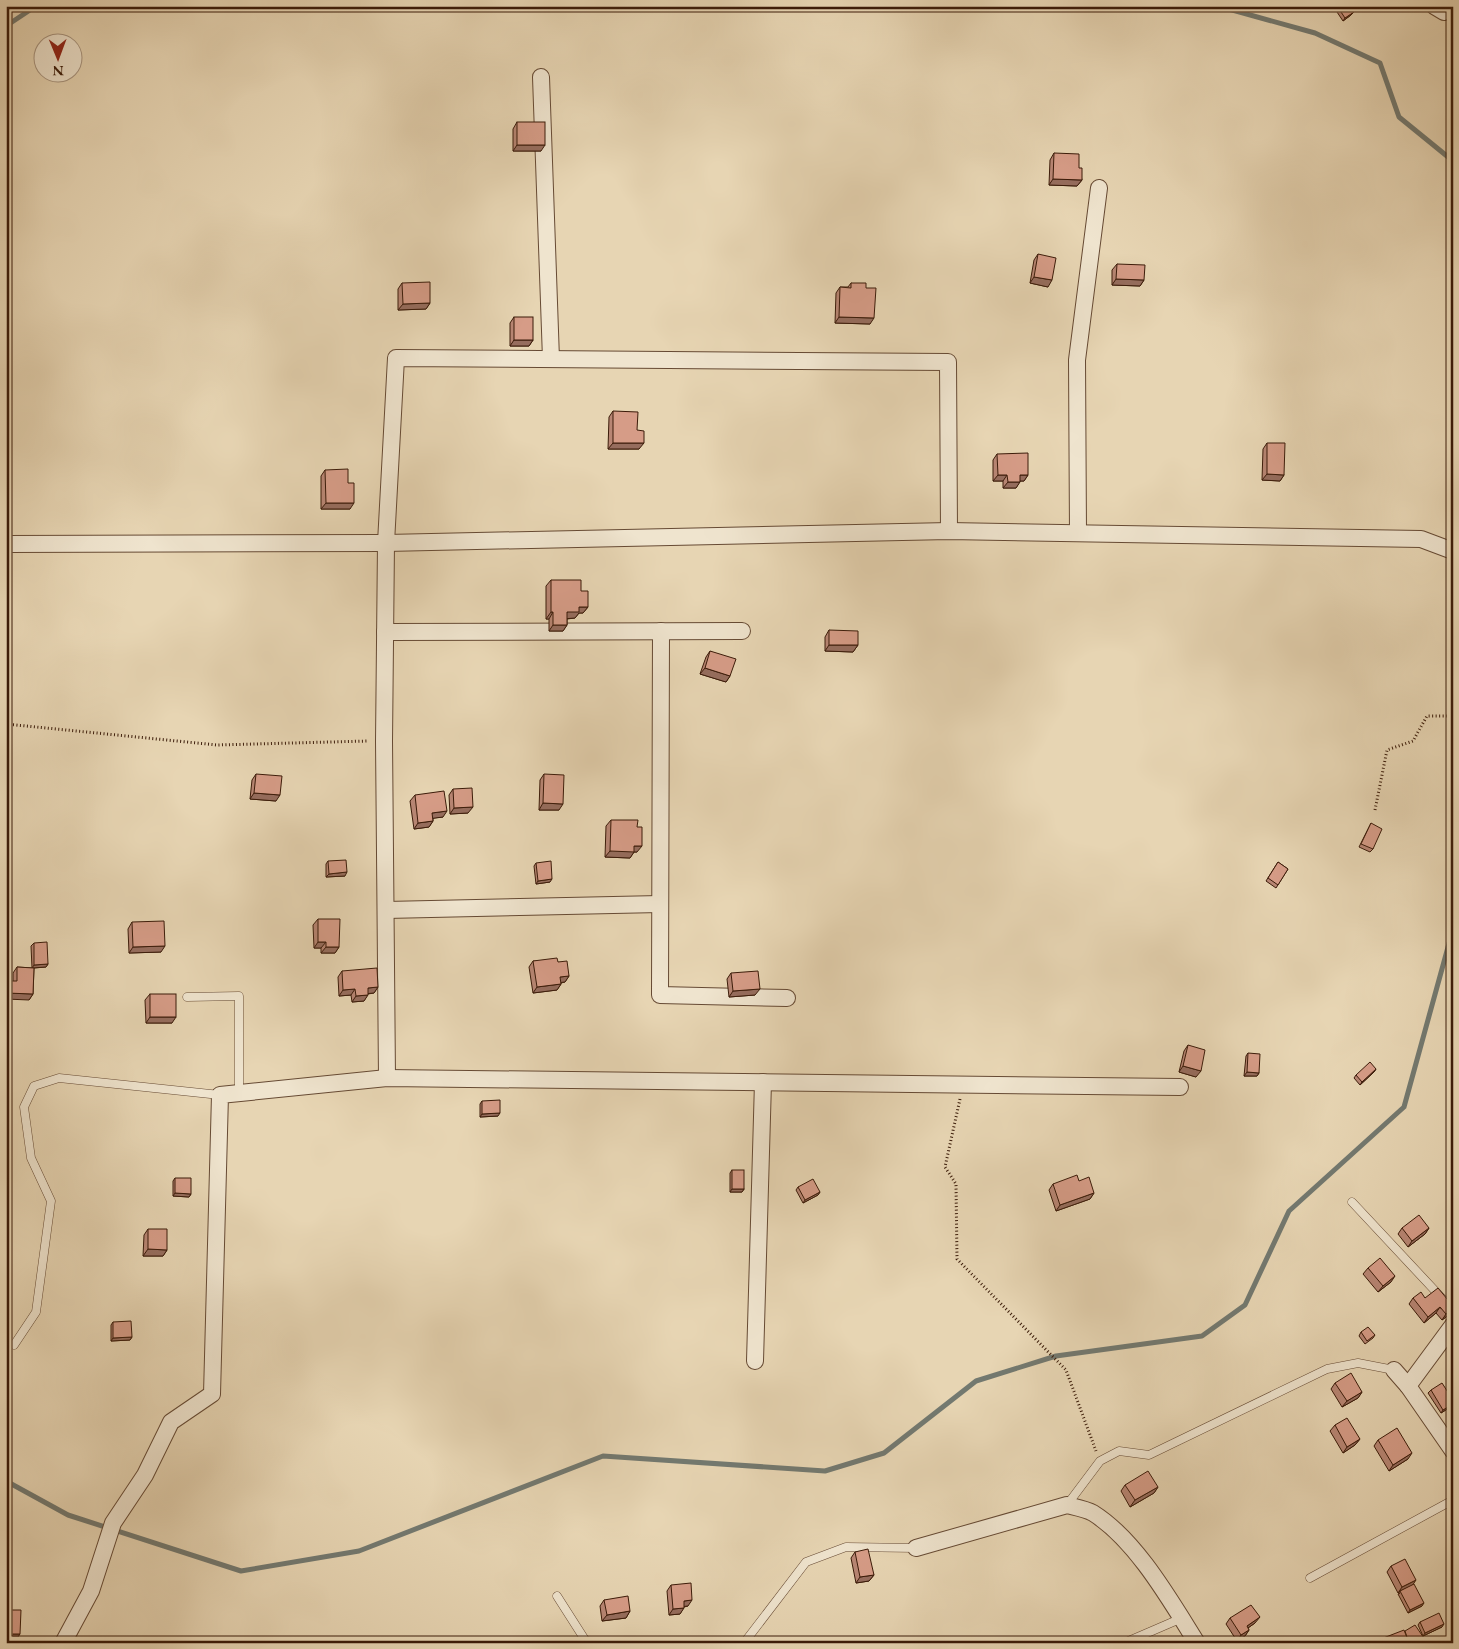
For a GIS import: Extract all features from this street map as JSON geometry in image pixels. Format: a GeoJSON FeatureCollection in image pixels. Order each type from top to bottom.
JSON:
{"type":"FeatureCollection","features":[{"type":"Feature","properties":{"kind":"street"},"geometry":{"type":"LineString","coordinates":[[541,77],[551,359]]}},
{"type":"Feature","properties":{"kind":"street"},"geometry":{"type":"LineString","coordinates":[[1078,533],[1077,360],[1099,188]]}},
{"type":"Feature","properties":{"kind":"street"},"geometry":{"type":"LineString","coordinates":[[388,1078],[384,741],[385,632],[386,543],[396,358],[948,362],[949,531]]}},
{"type":"Feature","properties":{"kind":"street"},"geometry":{"type":"LineString","coordinates":[[6,544],[386,543],[949,531],[1421,539],[1453,551]]}},
{"type":"Feature","properties":{"kind":"street"},"geometry":{"type":"LineString","coordinates":[[385,632],[742,631]]}},
{"type":"Feature","properties":{"kind":"street"},"geometry":{"type":"LineString","coordinates":[[661,632],[660,995],[787,998]]}},
{"type":"Feature","properties":{"kind":"street"},"geometry":{"type":"LineString","coordinates":[[386,910],[660,904]]}},
{"type":"Feature","properties":{"kind":"street"},"geometry":{"type":"LineString","coordinates":[[63,1643],[91,1591],[113,1523],[145,1475],[171,1422],[212,1394],[220,1094],[388,1078],[1180,1087]]}},
{"type":"Feature","properties":{"kind":"street"},"geometry":{"type":"LineString","coordinates":[[755,1361],[763,1082]]}},
{"type":"Feature","properties":{"kind":"street"},"geometry":{"type":"LineString","coordinates":[[1408,1386],[1453,1326]]}},
{"type":"Feature","properties":{"kind":"street"},"geometry":{"type":"LineString","coordinates":[[1394,1370],[1408,1386],[1453,1451]]}},
{"type":"Feature","properties":{"kind":"street"},"geometry":{"type":"LineString","coordinates":[[916,1548],[1067,1505],[1092,1512],[1122,1536],[1164,1590],[1197,1643]]}},
{"type":"Feature","properties":{"kind":"lane"},"geometry":{"type":"LineString","coordinates":[[187,997],[239,996],[239,1092]]}},
{"type":"Feature","properties":{"kind":"lane"},"geometry":{"type":"LineString","coordinates":[[14,1345],[36,1312],[50,1201],[31,1158],[24,1107],[34,1086],[59,1078],[220,1094]]}},
{"type":"Feature","properties":{"kind":"lane"},"geometry":{"type":"LineString","coordinates":[[1352,1202],[1453,1310]]}},
{"type":"Feature","properties":{"kind":"lane"},"geometry":{"type":"LineString","coordinates":[[1067,1505],[1100,1460],[1119,1451],[1149,1455],[1327,1369],[1358,1363],[1394,1370]]}},
{"type":"Feature","properties":{"kind":"lane"},"geometry":{"type":"LineString","coordinates":[[1310,1578],[1453,1500]]}},
{"type":"Feature","properties":{"kind":"lane"},"geometry":{"type":"LineString","coordinates":[[744,1643],[806,1562],[846,1547],[916,1548]]}},
{"type":"Feature","properties":{"kind":"lane"},"geometry":{"type":"LineString","coordinates":[[557,1596],[587,1643]]}},
{"type":"Feature","properties":{"kind":"lane"},"geometry":{"type":"LineString","coordinates":[[1124,1643],[1182,1618]]}},
{"type":"Feature","properties":{"kind":"path"},"geometry":{"type":"LineString","coordinates":[[1375,810],[1387,750],[1413,741],[1427,716],[1453,716]]}},
{"type":"Feature","properties":{"kind":"path"},"geometry":{"type":"LineString","coordinates":[[6,724],[217,745],[384,741]]}},
{"type":"Feature","properties":{"kind":"path"},"geometry":{"type":"LineString","coordinates":[[963,1084],[945,1167],[956,1184],[957,1259],[1066,1370],[1100,1460]]}},
{"type":"Feature","properties":{"kind":"building"},"geometry":{"type":"Polygon","coordinates":[[[1343,6],[1350,6],[1354,12],[1345,18],[1339,9],[1343,6]]]}},
{"type":"Feature","properties":{"kind":"building"},"geometry":{"type":"Polygon","coordinates":[[[517,122],[545,122],[545,145],[517,145],[517,122]]]}},
{"type":"Feature","properties":{"kind":"building"},"geometry":{"type":"Polygon","coordinates":[[[1054,153],[1079,154],[1079,168],[1082,168],[1082,180],[1053,179],[1054,153]]]}},
{"type":"Feature","properties":{"kind":"building"},"geometry":{"type":"Polygon","coordinates":[[[1038,254],[1056,258],[1052,280],[1034,277],[1038,254]]]}},
{"type":"Feature","properties":{"kind":"building"},"geometry":{"type":"Polygon","coordinates":[[[1117,264],[1145,265],[1144,280],[1116,279],[1117,264]]]}},
{"type":"Feature","properties":{"kind":"building"},"geometry":{"type":"Polygon","coordinates":[[[430,282],[430,303],[403,304],[402,283],[430,282]]]}},
{"type":"Feature","properties":{"kind":"building"},"geometry":{"type":"Polygon","coordinates":[[[851,283],[866,283],[866,288],[876,288],[874,318],[839,317],[840,287],[851,288],[851,283]]]}},
{"type":"Feature","properties":{"kind":"building"},"geometry":{"type":"Polygon","coordinates":[[[514,317],[533,317],[533,340],[514,340],[514,317]]]}},
{"type":"Feature","properties":{"kind":"building"},"geometry":{"type":"Polygon","coordinates":[[[613,411],[638,412],[637,430],[644,431],[644,443],[613,443],[613,411]]]}},
{"type":"Feature","properties":{"kind":"building"},"geometry":{"type":"Polygon","coordinates":[[[1267,443],[1285,443],[1284,475],[1267,474],[1267,443]]]}},
{"type":"Feature","properties":{"kind":"building"},"geometry":{"type":"Polygon","coordinates":[[[1028,453],[1028,475],[1020,475],[1020,482],[1008,482],[1007,475],[998,475],[997,454],[1028,453]]]}},
{"type":"Feature","properties":{"kind":"building"},"geometry":{"type":"Polygon","coordinates":[[[348,469],[348,483],[354,483],[354,503],[326,503],[325,470],[348,469]]]}},
{"type":"Feature","properties":{"kind":"building"},"geometry":{"type":"Polygon","coordinates":[[[551,580],[581,580],[581,591],[588,591],[588,607],[579,607],[579,612],[567,612],[567,625],[553,625],[551,580]]]}},
{"type":"Feature","properties":{"kind":"building"},"geometry":{"type":"Polygon","coordinates":[[[829,630],[858,631],[858,645],[829,645],[829,630]]]}},
{"type":"Feature","properties":{"kind":"building"},"geometry":{"type":"Polygon","coordinates":[[[710,651],[736,659],[730,676],[705,668],[710,651]]]}},
{"type":"Feature","properties":{"kind":"building"},"geometry":{"type":"Polygon","coordinates":[[[256,774],[282,776],[280,795],[254,793],[256,774]]]}},
{"type":"Feature","properties":{"kind":"building"},"geometry":{"type":"Polygon","coordinates":[[[544,774],[564,775],[563,804],[543,803],[544,774]]]}},
{"type":"Feature","properties":{"kind":"building"},"geometry":{"type":"Polygon","coordinates":[[[472,788],[473,807],[454,808],[453,789],[472,788]]]}},
{"type":"Feature","properties":{"kind":"building"},"geometry":{"type":"Polygon","coordinates":[[[444,791],[447,811],[432,813],[433,821],[418,823],[415,795],[444,791]]]}},
{"type":"Feature","properties":{"kind":"building"},"geometry":{"type":"Polygon","coordinates":[[[611,820],[638,820],[637,827],[642,827],[642,846],[634,846],[634,852],[610,851],[611,820]]]}},
{"type":"Feature","properties":{"kind":"building"},"geometry":{"type":"Polygon","coordinates":[[[1371,823],[1382,829],[1373,849],[1361,844],[1371,823]]]}},
{"type":"Feature","properties":{"kind":"building"},"geometry":{"type":"Polygon","coordinates":[[[346,860],[347,872],[329,874],[328,861],[346,860]]]}},
{"type":"Feature","properties":{"kind":"building"},"geometry":{"type":"Polygon","coordinates":[[[551,861],[552,879],[538,881],[536,863],[551,861]]]}},
{"type":"Feature","properties":{"kind":"building"},"geometry":{"type":"Polygon","coordinates":[[[1278,862],[1288,869],[1278,885],[1268,878],[1278,862]]]}},
{"type":"Feature","properties":{"kind":"building"},"geometry":{"type":"Polygon","coordinates":[[[318,919],[340,919],[339,947],[326,947],[326,942],[318,942],[318,919]]]}},
{"type":"Feature","properties":{"kind":"building"},"geometry":{"type":"Polygon","coordinates":[[[164,921],[165,946],[133,947],[132,922],[164,921]]]}},
{"type":"Feature","properties":{"kind":"building"},"geometry":{"type":"Polygon","coordinates":[[[47,942],[48,964],[34,965],[34,943],[47,942]]]}},
{"type":"Feature","properties":{"kind":"building"},"geometry":{"type":"Polygon","coordinates":[[[557,958],[558,962],[567,961],[569,976],[560,977],[561,984],[537,987],[533,961],[557,958]]]}},
{"type":"Feature","properties":{"kind":"building"},"geometry":{"type":"Polygon","coordinates":[[[17,967],[34,968],[33,994],[6,993],[6,981],[17,981],[17,967]]]}},
{"type":"Feature","properties":{"kind":"building"},"geometry":{"type":"Polygon","coordinates":[[[377,968],[378,987],[368,988],[368,995],[356,996],[355,989],[343,990],[342,971],[377,968]]]}},
{"type":"Feature","properties":{"kind":"building"},"geometry":{"type":"Polygon","coordinates":[[[758,971],[760,989],[733,991],[731,973],[758,971]]]}},
{"type":"Feature","properties":{"kind":"building"},"geometry":{"type":"Polygon","coordinates":[[[150,994],[176,994],[176,1017],[150,1017],[150,994]]]}},
{"type":"Feature","properties":{"kind":"building"},"geometry":{"type":"Polygon","coordinates":[[[1188,1045],[1205,1050],[1201,1071],[1183,1066],[1188,1045]]]}},
{"type":"Feature","properties":{"kind":"building"},"geometry":{"type":"Polygon","coordinates":[[[1248,1053],[1260,1054],[1259,1073],[1247,1072],[1248,1053]]]}},
{"type":"Feature","properties":{"kind":"building"},"geometry":{"type":"Polygon","coordinates":[[[1370,1062],[1376,1069],[1362,1082],[1356,1075],[1370,1062]]]}},
{"type":"Feature","properties":{"kind":"building"},"geometry":{"type":"Polygon","coordinates":[[[500,1100],[500,1113],[482,1114],[482,1101],[500,1100]]]}},
{"type":"Feature","properties":{"kind":"building"},"geometry":{"type":"Polygon","coordinates":[[[732,1170],[744,1170],[744,1189],[732,1189],[732,1170]]]}},
{"type":"Feature","properties":{"kind":"building"},"geometry":{"type":"Polygon","coordinates":[[[1077,1175],[1079,1181],[1089,1177],[1094,1193],[1060,1205],[1053,1184],[1077,1175]]]}},
{"type":"Feature","properties":{"kind":"building"},"geometry":{"type":"Polygon","coordinates":[[[175,1178],[191,1178],[191,1194],[175,1193],[175,1178]]]}},
{"type":"Feature","properties":{"kind":"building"},"geometry":{"type":"Polygon","coordinates":[[[813,1179],[820,1192],[805,1200],[798,1187],[813,1179]]]}},
{"type":"Feature","properties":{"kind":"building"},"geometry":{"type":"Polygon","coordinates":[[[1419,1215],[1429,1228],[1412,1241],[1402,1228],[1419,1215]]]}},
{"type":"Feature","properties":{"kind":"building"},"geometry":{"type":"Polygon","coordinates":[[[148,1229],[167,1229],[167,1250],[148,1249],[148,1229]]]}},
{"type":"Feature","properties":{"kind":"building"},"geometry":{"type":"Polygon","coordinates":[[[1380,1258],[1395,1276],[1383,1286],[1368,1268],[1380,1258]]]}},
{"type":"Feature","properties":{"kind":"building"},"geometry":{"type":"Polygon","coordinates":[[[1438,1288],[1453,1306],[1453,1309],[1446,1314],[1440,1307],[1428,1317],[1413,1298],[1421,1292],[1425,1298],[1438,1288]]]}},
{"type":"Feature","properties":{"kind":"building"},"geometry":{"type":"Polygon","coordinates":[[[131,1321],[132,1337],[113,1338],[113,1322],[131,1321]]]}},
{"type":"Feature","properties":{"kind":"building"},"geometry":{"type":"Polygon","coordinates":[[[1368,1327],[1375,1335],[1367,1341],[1361,1332],[1368,1327]]]}},
{"type":"Feature","properties":{"kind":"building"},"geometry":{"type":"Polygon","coordinates":[[[1351,1373],[1362,1392],[1347,1401],[1335,1383],[1351,1373]]]}},
{"type":"Feature","properties":{"kind":"building"},"geometry":{"type":"Polygon","coordinates":[[[1442,1383],[1453,1400],[1453,1404],[1443,1410],[1431,1390],[1442,1383]]]}},
{"type":"Feature","properties":{"kind":"building"},"geometry":{"type":"Polygon","coordinates":[[[1347,1418],[1360,1439],[1347,1447],[1335,1425],[1347,1418]]]}},
{"type":"Feature","properties":{"kind":"building"},"geometry":{"type":"Polygon","coordinates":[[[1397,1428],[1412,1453],[1393,1465],[1378,1440],[1397,1428]]]}},
{"type":"Feature","properties":{"kind":"building"},"geometry":{"type":"Polygon","coordinates":[[[1148,1471],[1158,1487],[1135,1500],[1125,1485],[1148,1471]]]}},
{"type":"Feature","properties":{"kind":"building"},"geometry":{"type":"Polygon","coordinates":[[[868,1549],[874,1575],[860,1577],[855,1552],[868,1549]]]}},
{"type":"Feature","properties":{"kind":"building"},"geometry":{"type":"Polygon","coordinates":[[[1405,1559],[1416,1580],[1402,1587],[1391,1566],[1405,1559]]]}},
{"type":"Feature","properties":{"kind":"building"},"geometry":{"type":"Polygon","coordinates":[[[691,1583],[692,1600],[684,1601],[684,1608],[673,1609],[671,1585],[691,1583]]]}},
{"type":"Feature","properties":{"kind":"building"},"geometry":{"type":"Polygon","coordinates":[[[1414,1584],[1424,1603],[1410,1610],[1400,1591],[1414,1584]]]}},
{"type":"Feature","properties":{"kind":"building"},"geometry":{"type":"Polygon","coordinates":[[[628,1596],[630,1611],[607,1615],[604,1600],[628,1596]]]}},
{"type":"Feature","properties":{"kind":"building"},"geometry":{"type":"Polygon","coordinates":[[[1251,1605],[1260,1617],[1247,1626],[1249,1630],[1241,1635],[1230,1618],[1251,1605]]]}},
{"type":"Feature","properties":{"kind":"building"},"geometry":{"type":"Polygon","coordinates":[[[8,1610],[21,1610],[20,1634],[8,1634],[8,1610]]]}},
{"type":"Feature","properties":{"kind":"building"},"geometry":{"type":"Polygon","coordinates":[[[1439,1613],[1444,1624],[1425,1633],[1420,1622],[1439,1613]]]}},
{"type":"Feature","properties":{"kind":"building"},"geometry":{"type":"Polygon","coordinates":[[[1415,1625],[1426,1641],[1424,1643],[1411,1643],[1407,1637],[1405,1631],[1415,1625]]]}},
{"type":"Feature","properties":{"kind":"building"},"geometry":{"type":"Polygon","coordinates":[[[1404,1630],[1409,1643],[1373,1642],[1404,1630]]]}},
{"type":"Feature","properties":{"kind":"waterway"},"geometry":{"type":"LineString","coordinates":[[6,26],[36,6]]}},
{"type":"Feature","properties":{"kind":"waterway"},"geometry":{"type":"LineString","coordinates":[[1218,6],[1315,33],[1380,63],[1399,117],[1453,161]]}},
{"type":"Feature","properties":{"kind":"waterway"},"geometry":{"type":"LineString","coordinates":[[6,1481],[68,1515],[241,1571],[359,1551],[603,1456],[825,1471],[884,1453],[976,1381],[1056,1356],[1202,1336],[1245,1305],[1289,1211],[1404,1107],[1453,929]]}}]}
